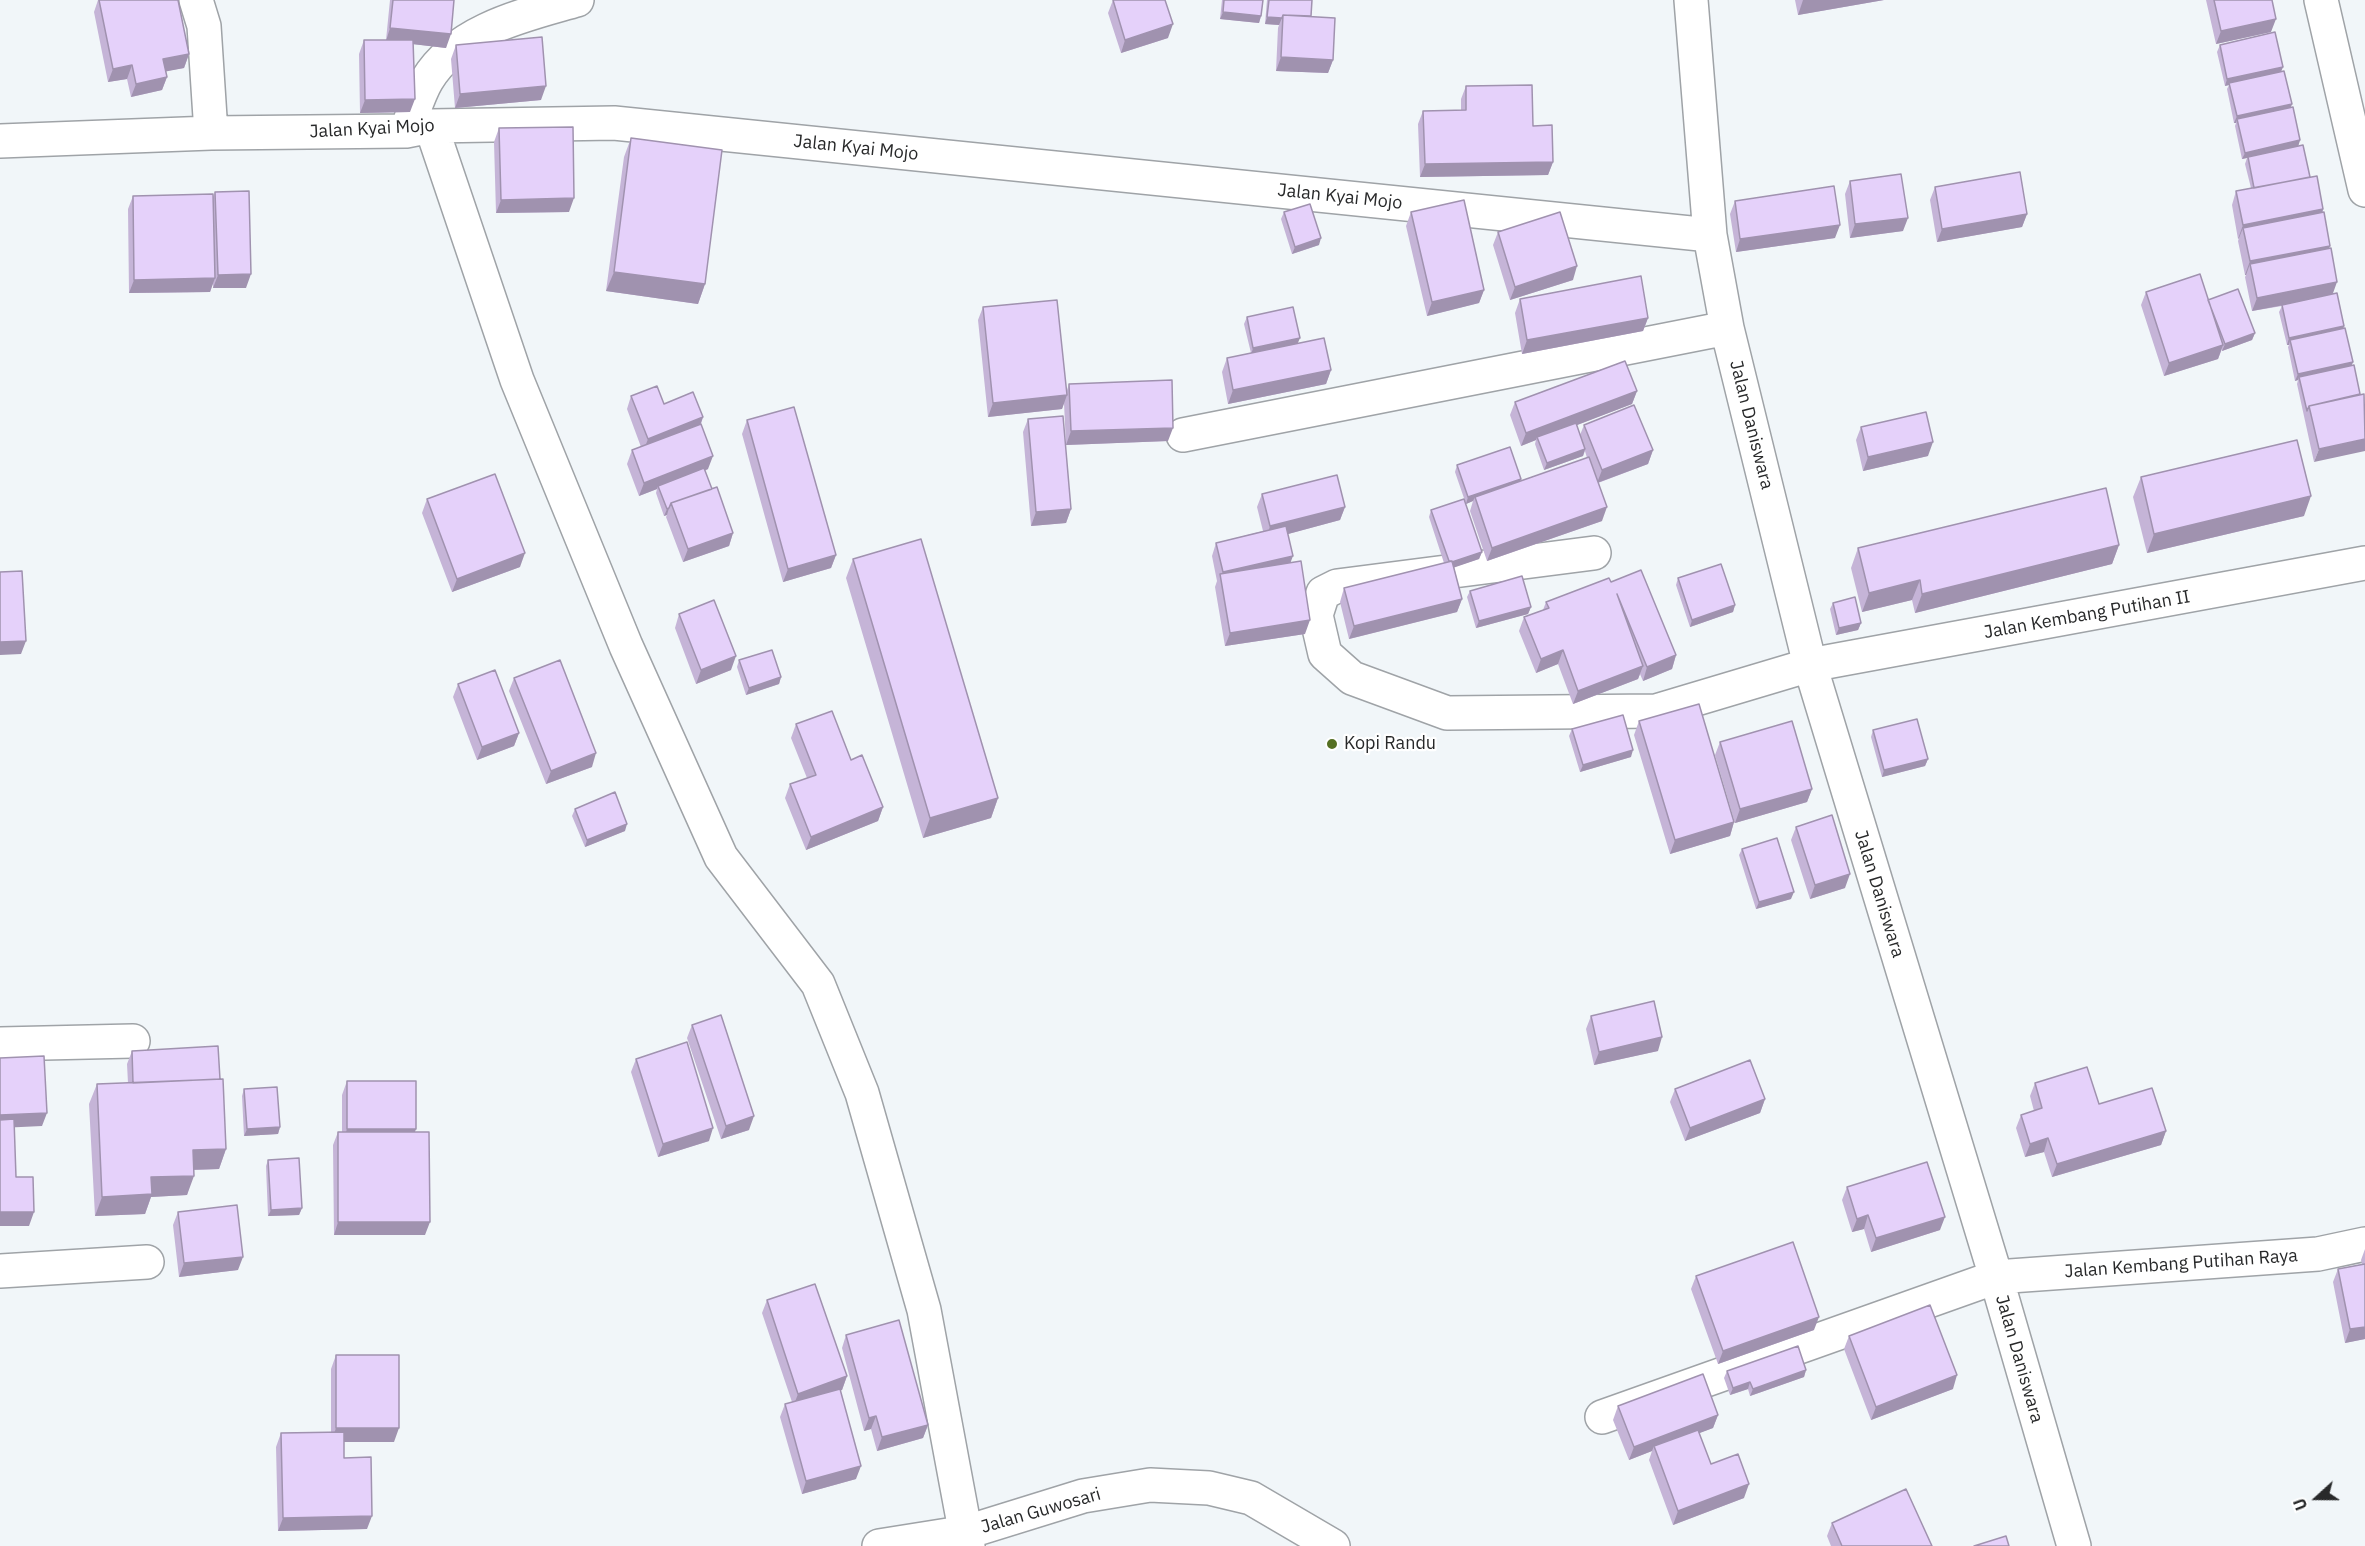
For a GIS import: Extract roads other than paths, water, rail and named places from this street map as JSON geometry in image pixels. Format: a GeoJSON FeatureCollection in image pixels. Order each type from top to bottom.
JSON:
{"type":"FeatureCollection","features":[{"type":"Feature","properties":{"kind":"street"},"geometry":{"type":"LineString","coordinates":[[196,0],[204,26],[211,133]]}},
{"type":"Feature","properties":{"kind":"street"},"geometry":{"type":"LineString","coordinates":[[577,0],[489,28],[452,51],[427,80],[419,129],[517,380],[626,646],[721,857],[818,984],[862,1093],[924,1310],[967,1539]]}},
{"type":"Feature","properties":{"kind":"street","name":"Jalan Daniswara"},"geometry":{"type":"LineString","coordinates":[[1691,0],[1710,235],[1727,328],[1810,665],[1996,1277],[2074,1546]]}},
{"type":"Feature","properties":{"kind":"street"},"geometry":{"type":"LineString","coordinates":[[2320,0],[2365,190]]}},
{"type":"Feature","properties":{"kind":"street","name":"Jalan Kyai Mojo"},"geometry":{"type":"LineString","coordinates":[[0,141],[211,133],[614,123],[1710,235]]}},
{"type":"Feature","properties":{"kind":"street"},"geometry":{"type":"LineString","coordinates":[[1183,435],[1727,328]]}},
{"type":"Feature","properties":{"kind":"street","name":"Jalan Kembang Putihan II"},"geometry":{"type":"LineString","coordinates":[[1594,553],[1337,586],[1323,593],[1316,615],[1324,654],[1352,678],[1447,713],[1656,711],[1810,665],[2365,563]]}},
{"type":"Feature","properties":{"kind":"street"},"geometry":{"type":"LineString","coordinates":[[0,1044],[133,1041]]}},
{"type":"Feature","properties":{"kind":"street","name":"Jalan Kembang Putihan Raya"},"geometry":{"type":"LineString","coordinates":[[1602,1417],[1996,1277],[2318,1254],[2365,1244]]}},
{"type":"Feature","properties":{"kind":"street"},"geometry":{"type":"LineString","coordinates":[[0,1271],[147,1262]]}},
{"type":"Feature","properties":{"kind":"street","name":"Jalan Guwosari"},"geometry":{"type":"LineString","coordinates":[[879,1546],[967,1539],[1083,1496],[1150,1485],[1209,1488],[1251,1498],[1333,1546]]}},
{"type":"Feature","properties":{"kind":"place","name":"Kopi Randu"},"geometry":{"type":"Point","coordinates":[1332,744]}}]}
